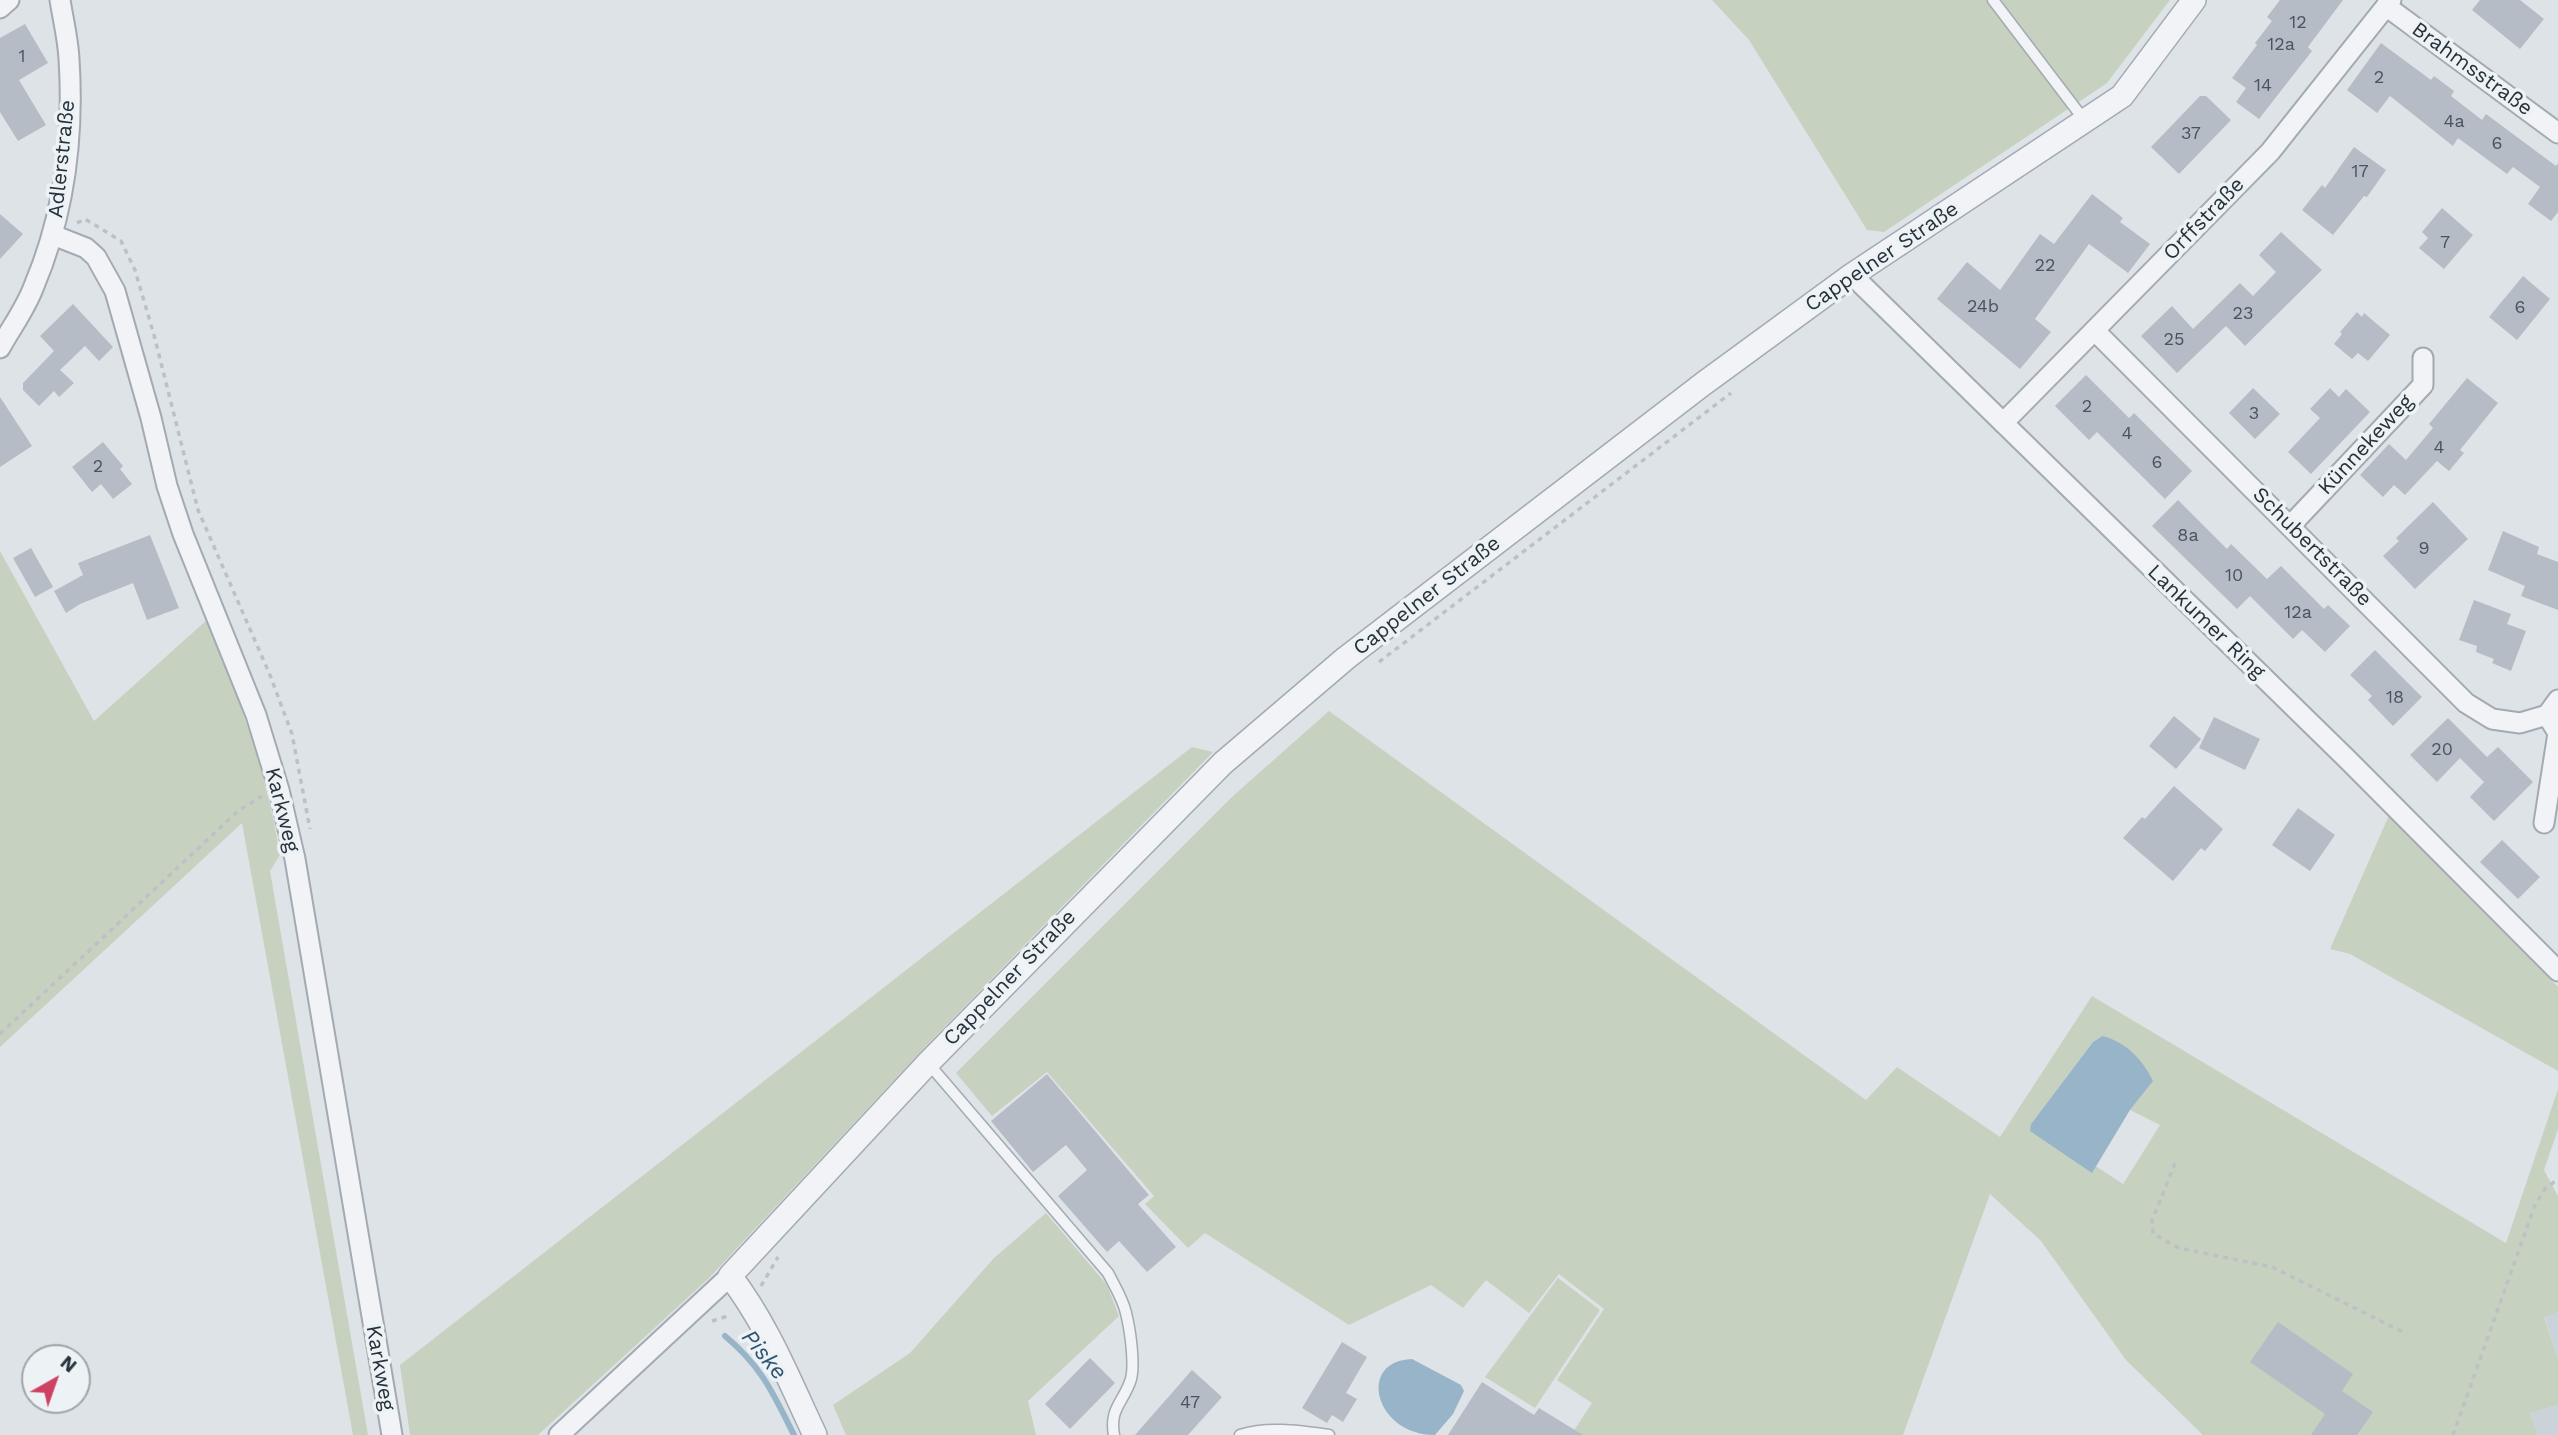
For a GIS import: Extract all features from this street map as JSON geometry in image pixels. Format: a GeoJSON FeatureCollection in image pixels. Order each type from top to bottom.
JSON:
{"type":"FeatureCollection","features":[{"type":"Feature","properties":{"kind":"street"},"geometry":{"type":"LineString","coordinates":[[0,8],[9,0]]}},
{"type":"Feature","properties":{"kind":"street","name":"Adlerstraße"},"geometry":{"type":"LineString","coordinates":[[0,348],[33,289],[53,235],[62,195],[70,124],[69,57],[60,0]]}},
{"type":"Feature","properties":{"kind":"street","name":"Cappelner Straße"},"geometry":{"type":"LineString","coordinates":[[559,1435],[730,1276],[928,1063],[1223,763],[1315,684],[1703,384],[1852,275],[2122,96],[2194,0]]}},
{"type":"Feature","properties":{"kind":"street","name":"Brahmsstraße"},"geometry":{"type":"LineString","coordinates":[[2388,3],[2558,133]]}},
{"type":"Feature","properties":{"kind":"street","name":"Orffstraße"},"geometry":{"type":"LineString","coordinates":[[2003,424],[2270,152],[2388,3]]}},
{"type":"Feature","properties":{"kind":"street","name":"Karkweg"},"geometry":{"type":"LineString","coordinates":[[53,235],[86,248],[96,257],[115,291],[167,486],[183,534],[256,715],[279,790],[295,859],[392,1435]]}},
{"type":"Feature","properties":{"kind":"street","name":"Lankumer Ring"},"geometry":{"type":"LineString","coordinates":[[1852,275],[2348,760],[2558,971]]}},
{"type":"Feature","properties":{"kind":"street","name":"Schubertstraße"},"geometry":{"type":"LineString","coordinates":[[2095,331],[2466,702],[2492,719],[2520,723],[2552,707],[2558,733],[2544,823]]}},
{"type":"Feature","properties":{"kind":"street","name":"Künnekeweg"},"geometry":{"type":"LineString","coordinates":[[2291,525],[2423,385],[2424,358]]}},
{"type":"Feature","properties":{"kind":"street"},"geometry":{"type":"LineString","coordinates":[[730,1276],[765,1327],[815,1435]]}},
{"type":"Feature","properties":{"kind":"lane"},"geometry":{"type":"LineString","coordinates":[[1993,0],[2085,121]]}},
{"type":"Feature","properties":{"kind":"lane"},"geometry":{"type":"LineString","coordinates":[[928,1063],[1108,1273],[1126,1312],[1133,1367],[1130,1381],[1114,1410],[1114,1435]]}},
{"type":"Feature","properties":{"kind":"lane"},"geometry":{"type":"LineString","coordinates":[[1240,1435],[1253,1431],[1297,1431],[1329,1435]]}},
{"type":"Feature","properties":{"kind":"path"},"geometry":{"type":"LineString","coordinates":[[1372,667],[1734,390]]}},
{"type":"Feature","properties":{"kind":"path"},"geometry":{"type":"LineString","coordinates":[[0,1034],[238,811],[260,796],[279,790]]}},
{"type":"Feature","properties":{"kind":"path"},"geometry":{"type":"LineString","coordinates":[[2175,1163],[2152,1221],[2153,1234],[2179,1248],[2272,1267],[2407,1334]]}},
{"type":"Feature","properties":{"kind":"path"},"geometry":{"type":"LineString","coordinates":[[2453,1435],[2535,1205],[2545,1189],[2558,1179]]}},
{"type":"Feature","properties":{"kind":"path"},"geometry":{"type":"LineString","coordinates":[[703,1323],[727,1318],[750,1303],[781,1251]]}},
{"type":"Feature","properties":{"kind":"shaded area"},"geometry":{"type":"Polygon","coordinates":[[[2558,1312],[2558,1359],[2544,1316],[2558,1312]]]}},
{"type":"Feature","properties":{"kind":"shaded area"},"geometry":{"type":"Polygon","coordinates":[[[2558,1405],[2558,1435],[2538,1435],[2530,1413],[2558,1405]]]}},
{"type":"Feature","properties":{"kind":"green space"},"geometry":{"type":"Polygon","coordinates":[[[1712,0],[2170,0],[2107,83],[1884,232],[1867,230],[1749,40],[1712,0]]]}},
{"type":"Feature","properties":{"kind":"green space"},"geometry":{"type":"Polygon","coordinates":[[[0,551],[94,721],[208,619],[250,736],[267,794],[280,855],[270,871],[368,1435],[353,1435],[242,823],[0,1047],[0,551]]]}},
{"type":"Feature","properties":{"kind":"green space"},"geometry":{"type":"Polygon","coordinates":[[[1329,711],[1866,1100],[1897,1067],[2000,1137],[2092,996],[2506,1243],[2558,1089],[2558,1129],[2544,1170],[2558,1196],[2558,1312],[2544,1317],[2558,1359],[2558,1405],[2530,1413],[2538,1435],[2203,1435],[2126,1360],[2041,1241],[1990,1194],[1903,1435],[1571,1435],[1592,1403],[1557,1380],[1604,1309],[1559,1274],[1529,1313],[1486,1280],[1463,1308],[1431,1285],[1349,1325],[1205,1233],[1188,1248],[1145,1204],[1154,1196],[1047,1072],[992,1116],[956,1073],[1233,796],[1329,711]],[[2102,1036],[2093,1042],[2031,1124],[2123,1184],[2160,1125],[2130,1110],[2152,1082],[2102,1036]]]}},
{"type":"Feature","properties":{"kind":"green space"},"geometry":{"type":"Polygon","coordinates":[[[1192,747],[1213,752],[926,1046],[709,1278],[538,1435],[410,1435],[400,1365],[1192,747]]]}},
{"type":"Feature","properties":{"kind":"green space"},"geometry":{"type":"Polygon","coordinates":[[[2390,813],[2558,987],[2558,1071],[2350,954],[2330,949],[2390,813]]]}},
{"type":"Feature","properties":{"kind":"green space"},"geometry":{"type":"Polygon","coordinates":[[[1046,1213],[1107,1285],[1119,1316],[1028,1401],[1036,1435],[846,1435],[833,1405],[910,1353],[994,1258],[1046,1213]]]}},
{"type":"Feature","properties":{"kind":"green space"},"geometry":{"type":"Polygon","coordinates":[[[1558,1278],[1600,1310],[1535,1408],[1485,1377],[1558,1278]]]}},
{"type":"Feature","properties":{"kind":"water"},"geometry":{"type":"Polygon","coordinates":[[[2102,1036],[2118,1042],[2132,1052],[2153,1081],[2130,1110],[2092,1173],[2030,1131],[2031,1124],[2093,1042],[2102,1036]]]}},
{"type":"Feature","properties":{"kind":"water"},"geometry":{"type":"Polygon","coordinates":[[[1412,1359],[1461,1385],[1464,1391],[1453,1414],[1435,1435],[1414,1432],[1398,1423],[1380,1398],[1379,1384],[1384,1372],[1394,1363],[1412,1359]]]}},
{"type":"Feature","properties":{"kind":"building"},"geometry":{"type":"Polygon","coordinates":[[[2280,0],[2343,0],[2308,47],[2312,51],[2259,119],[2236,102],[2246,88],[2232,78],[2272,21],[2267,17],[2280,0]]]}},
{"type":"Feature","properties":{"kind":"building"},"geometry":{"type":"Polygon","coordinates":[[[2480,0],[2520,0],[2544,19],[2520,49],[2472,10],[2480,0]]]}},
{"type":"Feature","properties":{"kind":"building"},"geometry":{"type":"Polygon","coordinates":[[[25,24],[48,63],[19,80],[46,125],[18,141],[0,112],[0,38],[25,24]]]}},
{"type":"Feature","properties":{"kind":"building"},"geometry":{"type":"Polygon","coordinates":[[[2381,43],[2431,80],[2434,76],[2454,91],[2451,96],[2482,120],[2486,114],[2556,166],[2558,163],[2558,212],[2551,221],[2528,204],[2540,187],[2513,167],[2507,174],[2458,138],[2453,146],[2390,96],[2377,113],[2347,90],[2381,43]]]}},
{"type":"Feature","properties":{"kind":"building"},"geometry":{"type":"Polygon","coordinates":[[[2200,96],[2206,96],[2231,120],[2179,174],[2151,147],[2200,96]]]}},
{"type":"Feature","properties":{"kind":"building"},"geometry":{"type":"Polygon","coordinates":[[[2354,147],[2386,170],[2367,197],[2364,196],[2333,235],[2302,210],[2322,185],[2325,188],[2354,147]]]}},
{"type":"Feature","properties":{"kind":"building"},"geometry":{"type":"Polygon","coordinates":[[[2092,194],[2123,218],[2120,222],[2150,244],[2128,273],[2089,244],[2035,319],[2051,332],[2020,369],[1937,299],[1967,262],[2000,290],[2040,234],[2054,244],[2092,194]]]}},
{"type":"Feature","properties":{"kind":"building"},"geometry":{"type":"Polygon","coordinates":[[[2442,208],[2473,235],[2444,269],[2419,248],[2428,238],[2422,232],[2442,208]]]}},
{"type":"Feature","properties":{"kind":"building"},"geometry":{"type":"Polygon","coordinates":[[[0,214],[23,234],[0,259],[0,214]]]}},
{"type":"Feature","properties":{"kind":"building"},"geometry":{"type":"Polygon","coordinates":[[[2281,232],[2322,270],[2245,346],[2226,326],[2177,373],[2141,336],[2172,306],[2193,329],[2240,283],[2253,296],[2276,272],[2259,255],[2281,232]]]}},
{"type":"Feature","properties":{"kind":"building"},"geometry":{"type":"Polygon","coordinates":[[[2523,276],[2550,299],[2517,340],[2489,317],[2523,276]]]}},
{"type":"Feature","properties":{"kind":"building"},"geometry":{"type":"Polygon","coordinates":[[[73,304],[113,347],[99,361],[85,346],[60,370],[74,383],[59,397],[54,391],[39,406],[23,390],[23,383],[54,351],[40,336],[73,304]]]}},
{"type":"Feature","properties":{"kind":"building"},"geometry":{"type":"Polygon","coordinates":[[[2357,312],[2362,317],[2364,313],[2390,335],[2368,361],[2358,353],[2352,359],[2334,344],[2342,334],[2340,332],[2357,312]]]}},
{"type":"Feature","properties":{"kind":"building"},"geometry":{"type":"Polygon","coordinates":[[[2086,375],[2129,418],[2134,413],[2192,471],[2165,499],[2097,432],[2089,440],[2055,406],[2086,375]]]}},
{"type":"Feature","properties":{"kind":"building"},"geometry":{"type":"Polygon","coordinates":[[[2467,378],[2498,403],[2460,450],[2464,453],[2449,471],[2437,461],[2405,495],[2394,485],[2383,497],[2360,475],[2389,444],[2406,460],[2433,428],[2429,424],[2467,378]]]}},
{"type":"Feature","properties":{"kind":"building"},"geometry":{"type":"Polygon","coordinates":[[[2253,388],[2280,414],[2255,439],[2229,413],[2253,388]]]}},
{"type":"Feature","properties":{"kind":"building"},"geometry":{"type":"Polygon","coordinates":[[[2330,388],[2339,397],[2346,389],[2370,412],[2311,474],[2288,452],[2320,418],[2310,409],[2330,388]]]}},
{"type":"Feature","properties":{"kind":"building"},"geometry":{"type":"Polygon","coordinates":[[[0,397],[32,446],[0,467],[0,397]]]}},
{"type":"Feature","properties":{"kind":"building"},"geometry":{"type":"Polygon","coordinates":[[[103,442],[123,466],[120,469],[132,484],[113,499],[101,484],[92,492],[72,467],[103,442]]]}},
{"type":"Feature","properties":{"kind":"building"},"geometry":{"type":"Polygon","coordinates":[[[2178,500],[2227,549],[2231,544],[2267,579],[2281,566],[2324,609],[2328,605],[2350,626],[2325,652],[2302,630],[2293,639],[2250,596],[2237,609],[2152,526],[2178,500]]]}},
{"type":"Feature","properties":{"kind":"building"},"geometry":{"type":"Polygon","coordinates":[[[2433,502],[2468,539],[2415,589],[2383,556],[2399,541],[2396,538],[2433,502]]]}},
{"type":"Feature","properties":{"kind":"building"},"geometry":{"type":"Polygon","coordinates":[[[2503,531],[2539,547],[2537,554],[2558,562],[2558,610],[2521,596],[2525,586],[2488,570],[2503,531]]]}},
{"type":"Feature","properties":{"kind":"building"},"geometry":{"type":"Polygon","coordinates":[[[150,535],[179,608],[147,620],[133,583],[80,604],[66,613],[54,591],[83,575],[78,563],[150,535]]]}},
{"type":"Feature","properties":{"kind":"building"},"geometry":{"type":"Polygon","coordinates":[[[31,548],[53,587],[35,597],[13,558],[31,548]]]}},
{"type":"Feature","properties":{"kind":"building"},"geometry":{"type":"Polygon","coordinates":[[[2474,600],[2511,614],[2507,624],[2526,631],[2511,671],[2492,663],[2494,659],[2476,652],[2477,646],[2459,640],[2474,600]]]}},
{"type":"Feature","properties":{"kind":"building"},"geometry":{"type":"Polygon","coordinates":[[[2375,650],[2422,697],[2393,726],[2368,700],[2372,696],[2350,675],[2375,650]]]}},
{"type":"Feature","properties":{"kind":"building"},"geometry":{"type":"Polygon","coordinates":[[[2174,716],[2201,739],[2176,769],[2149,746],[2174,716]]]}},
{"type":"Feature","properties":{"kind":"building"},"geometry":{"type":"Polygon","coordinates":[[[2214,717],[2260,739],[2245,770],[2199,748],[2214,717]]]}},
{"type":"Feature","properties":{"kind":"building"},"geometry":{"type":"Polygon","coordinates":[[[2448,718],[2487,757],[2498,747],[2533,782],[2494,821],[2470,797],[2484,782],[2460,758],[2437,782],[2410,755],[2448,718]]]}},
{"type":"Feature","properties":{"kind":"building"},"geometry":{"type":"Polygon","coordinates":[[[2174,786],[2223,829],[2205,851],[2201,848],[2173,881],[2123,838],[2142,817],[2145,819],[2174,786]]]}},
{"type":"Feature","properties":{"kind":"building"},"geometry":{"type":"Polygon","coordinates":[[[2298,808],[2335,835],[2310,871],[2272,845],[2298,808]]]}},
{"type":"Feature","properties":{"kind":"building"},"geometry":{"type":"Polygon","coordinates":[[[2502,840],[2540,877],[2518,899],[2480,862],[2502,840]]]}},
{"type":"Feature","properties":{"kind":"building"},"geometry":{"type":"Polygon","coordinates":[[[1047,1074],[1149,1195],[1138,1204],[1176,1247],[1147,1272],[1119,1241],[1107,1252],[1058,1196],[1087,1170],[1066,1145],[1033,1172],[991,1121],[1047,1074]]]}},
{"type":"Feature","properties":{"kind":"building"},"geometry":{"type":"Polygon","coordinates":[[[2278,1322],[2353,1374],[2342,1391],[2373,1412],[2357,1435],[2311,1435],[2325,1414],[2250,1362],[2278,1322]]]}},
{"type":"Feature","properties":{"kind":"building"},"geometry":{"type":"Polygon","coordinates":[[[1342,1342],[1367,1357],[1346,1393],[1357,1399],[1343,1422],[1332,1415],[1327,1423],[1302,1408],[1342,1342]]]}},
{"type":"Feature","properties":{"kind":"building"},"geometry":{"type":"Polygon","coordinates":[[[1090,1358],[1115,1383],[1070,1429],[1045,1404],[1090,1358]]]}},
{"type":"Feature","properties":{"kind":"building"},"geometry":{"type":"Polygon","coordinates":[[[1192,1370],[1222,1397],[1188,1435],[1135,1435],[1192,1370]]]}},
{"type":"Feature","properties":{"kind":"building"},"geometry":{"type":"Polygon","coordinates":[[[1482,1382],[1534,1415],[1539,1408],[1583,1435],[1448,1435],[1482,1382]]]}},
{"type":"Feature","properties":{"kind":"waterway","name":"Piske"},"geometry":{"type":"LineString","coordinates":[[725,1336],[758,1370],[794,1435]]}}]}
